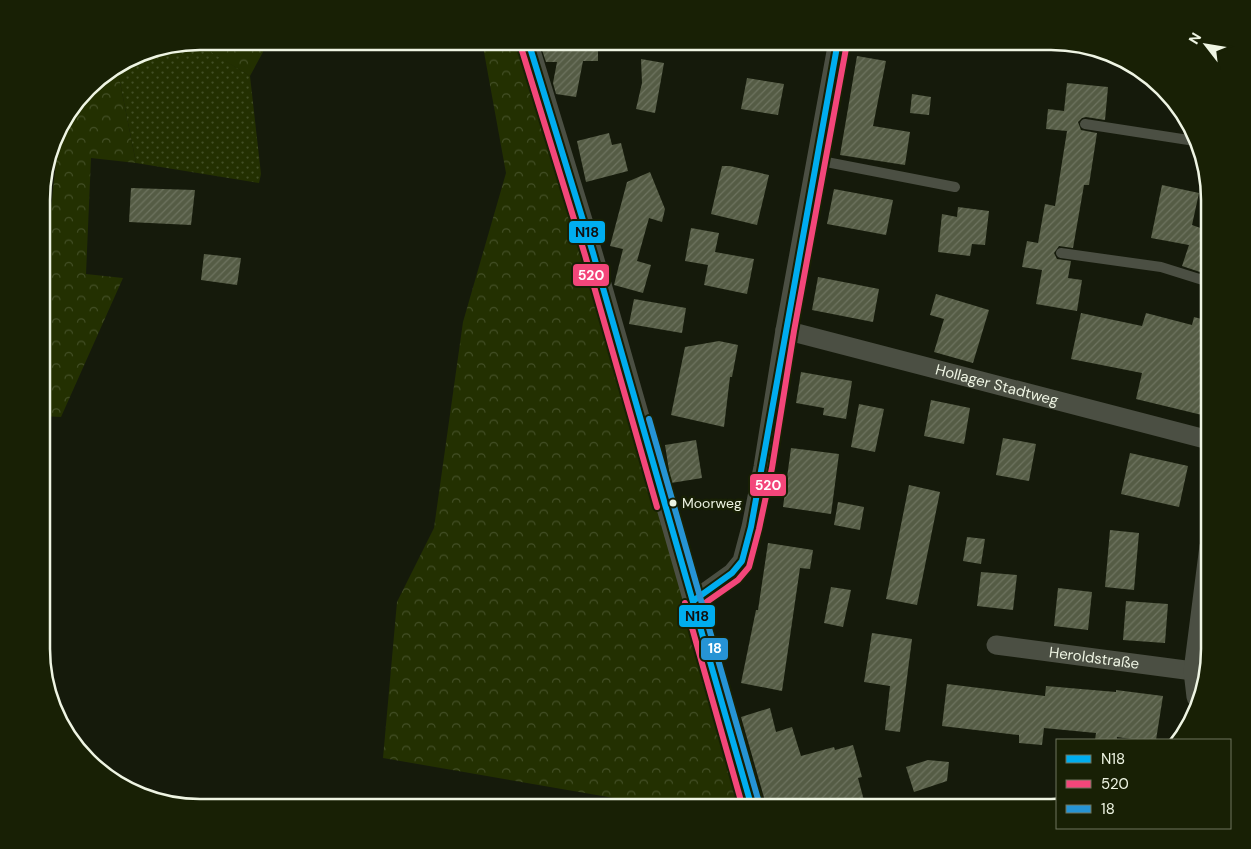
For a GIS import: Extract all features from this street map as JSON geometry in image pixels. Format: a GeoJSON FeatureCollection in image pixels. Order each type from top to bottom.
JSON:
{"type":"FeatureCollection","features":[{"type":"Feature","properties":{"kind":"street"},"geometry":{"type":"LineString","coordinates":[[531,50],[593,253],[749,799]]}},
{"type":"Feature","properties":{"kind":"street"},"geometry":{"type":"LineString","coordinates":[[693,601],[732,573],[742,561],[751,527],[764,467],[785,330],[836,50]]}},
{"type":"Feature","properties":{"kind":"street","name":"Hollager Stadtweg"},"geometry":{"type":"LineString","coordinates":[[785,330],[1201,438]]}},
{"type":"Feature","properties":{"kind":"street"},"geometry":{"type":"LineString","coordinates":[[1195,689],[1193,671],[1201,608]]}},
{"type":"Feature","properties":{"kind":"street","name":"Heroldstraße"},"geometry":{"type":"LineString","coordinates":[[996,645],[1193,671]]}},
{"type":"Feature","properties":{"kind":"lane"},"geometry":{"type":"LineString","coordinates":[[1085,124],[1189,140]]}},
{"type":"Feature","properties":{"kind":"lane"},"geometry":{"type":"LineString","coordinates":[[816,160],[954,187]]}},
{"type":"Feature","properties":{"kind":"lane"},"geometry":{"type":"LineString","coordinates":[[1061,253],[1161,267],[1201,280]]}},
{"type":"Feature","properties":{"kind":"green space"},"geometry":{"type":"Polygon","coordinates":[[[211,50],[263,50],[250,76],[212,53],[211,50]]]}},
{"type":"Feature","properties":{"kind":"green space"},"geometry":{"type":"Polygon","coordinates":[[[212,50],[213,53],[250,76],[261,174],[259,183],[136,163],[118,74],[142,61],[171,53],[212,50]]]}},
{"type":"Feature","properties":{"kind":"green space"},"geometry":{"type":"Polygon","coordinates":[[[484,50],[532,50],[749,799],[620,799],[383,758],[397,602],[434,528],[463,322],[506,173],[484,50]]]}},
{"type":"Feature","properties":{"kind":"green space"},"geometry":{"type":"Polygon","coordinates":[[[118,74],[136,163],[91,158],[86,274],[123,278],[61,417],[50,416],[50,217],[57,156],[61,142],[75,117],[87,101],[101,87],[118,74]]]}},
{"type":"Feature","properties":{"kind":"building"},"geometry":{"type":"Polygon","coordinates":[[[542,50],[598,50],[598,61],[583,61],[576,97],[556,94],[553,83],[557,62],[546,62],[542,50]]]}},
{"type":"Feature","properties":{"kind":"building"},"geometry":{"type":"Polygon","coordinates":[[[857,56],[886,61],[873,126],[910,132],[905,165],[840,155],[857,56]]]}},
{"type":"Feature","properties":{"kind":"building"},"geometry":{"type":"Polygon","coordinates":[[[641,59],[664,63],[655,113],[636,109],[642,83],[641,59]]]}},
{"type":"Feature","properties":{"kind":"building"},"geometry":{"type":"Polygon","coordinates":[[[747,78],[784,84],[778,115],[741,109],[747,78]]]}},
{"type":"Feature","properties":{"kind":"building"},"geometry":{"type":"Polygon","coordinates":[[[1067,83],[1108,87],[1105,120],[1086,117],[1078,122],[1081,130],[1097,133],[1089,185],[1084,185],[1073,248],[1059,246],[1054,253],[1057,259],[1071,261],[1068,278],[1082,280],[1077,311],[1036,304],[1042,270],[1022,267],[1027,241],[1038,243],[1045,204],[1055,206],[1067,131],[1046,129],[1048,109],[1064,111],[1067,83]]]}},
{"type":"Feature","properties":{"kind":"building"},"geometry":{"type":"Polygon","coordinates":[[[912,94],[931,97],[929,115],[910,113],[912,94]]]}},
{"type":"Feature","properties":{"kind":"building"},"geometry":{"type":"Polygon","coordinates":[[[609,133],[612,145],[621,143],[628,171],[586,182],[577,141],[609,133]]]}},
{"type":"Feature","properties":{"kind":"building"},"geometry":{"type":"Polygon","coordinates":[[[722,166],[730,166],[769,175],[757,225],[711,214],[722,166]]]}},
{"type":"Feature","properties":{"kind":"building"},"geometry":{"type":"Polygon","coordinates":[[[650,172],[665,209],[662,222],[649,218],[637,261],[651,265],[643,293],[614,285],[623,249],[610,246],[627,182],[650,172]]]}},
{"type":"Feature","properties":{"kind":"building"},"geometry":{"type":"Polygon","coordinates":[[[1162,185],[1199,193],[1192,225],[1201,228],[1201,272],[1182,266],[1189,245],[1151,238],[1162,185]]]}},
{"type":"Feature","properties":{"kind":"building"},"geometry":{"type":"Polygon","coordinates":[[[131,188],[195,190],[191,225],[129,222],[131,188]]]}},
{"type":"Feature","properties":{"kind":"building"},"geometry":{"type":"Polygon","coordinates":[[[834,189],[893,200],[886,235],[827,224],[834,189]]]}},
{"type":"Feature","properties":{"kind":"building"},"geometry":{"type":"Polygon","coordinates":[[[958,207],[989,211],[985,245],[972,244],[970,256],[938,252],[942,214],[957,217],[958,207]]]}},
{"type":"Feature","properties":{"kind":"building"},"geometry":{"type":"Polygon","coordinates":[[[691,228],[719,233],[715,252],[754,259],[747,294],[704,285],[708,265],[685,261],[691,228]]]}},
{"type":"Feature","properties":{"kind":"building"},"geometry":{"type":"Polygon","coordinates":[[[204,254],[241,258],[237,285],[201,280],[204,254]]]}},
{"type":"Feature","properties":{"kind":"building"},"geometry":{"type":"Polygon","coordinates":[[[818,277],[879,289],[873,322],[812,310],[818,277]]]}},
{"type":"Feature","properties":{"kind":"building"},"geometry":{"type":"Polygon","coordinates":[[[936,294],[989,310],[973,363],[934,352],[944,319],[930,315],[936,294]]]}},
{"type":"Feature","properties":{"kind":"building"},"geometry":{"type":"Polygon","coordinates":[[[634,299],[686,308],[682,333],[629,324],[634,299]]]}},
{"type":"Feature","properties":{"kind":"building"},"geometry":{"type":"Polygon","coordinates":[[[1081,313],[1142,326],[1146,313],[1192,325],[1194,317],[1201,319],[1201,415],[1136,399],[1142,373],[1071,359],[1081,313]]]}},
{"type":"Feature","properties":{"kind":"building"},"geometry":{"type":"Polygon","coordinates":[[[719,341],[738,345],[732,377],[730,377],[724,427],[671,415],[685,347],[719,341]]]}},
{"type":"Feature","properties":{"kind":"building"},"geometry":{"type":"Polygon","coordinates":[[[801,372],[852,381],[846,419],[823,415],[824,408],[796,403],[801,372]]]}},
{"type":"Feature","properties":{"kind":"building"},"geometry":{"type":"Polygon","coordinates":[[[931,400],[970,408],[964,444],[924,436],[931,400]]]}},
{"type":"Feature","properties":{"kind":"building"},"geometry":{"type":"Polygon","coordinates":[[[859,404],[884,409],[875,452],[851,447],[859,404]]]}},
{"type":"Feature","properties":{"kind":"building"},"geometry":{"type":"Polygon","coordinates":[[[1003,438],[1036,444],[1029,481],[996,475],[1003,438]]]}},
{"type":"Feature","properties":{"kind":"building"},"geometry":{"type":"Polygon","coordinates":[[[696,440],[702,478],[671,483],[665,445],[696,440]]]}},
{"type":"Feature","properties":{"kind":"building"},"geometry":{"type":"Polygon","coordinates":[[[791,448],[839,454],[831,514],[783,507],[791,448]]]}},
{"type":"Feature","properties":{"kind":"building"},"geometry":{"type":"Polygon","coordinates":[[[1130,453],[1188,466],[1179,507],[1121,494],[1130,453]]]}},
{"type":"Feature","properties":{"kind":"building"},"geometry":{"type":"Polygon","coordinates":[[[909,485],[940,492],[917,605],[886,599],[909,485]]]}},
{"type":"Feature","properties":{"kind":"building"},"geometry":{"type":"Polygon","coordinates":[[[838,502],[864,507],[860,530],[834,525],[838,502]]]}},
{"type":"Feature","properties":{"kind":"building"},"geometry":{"type":"Polygon","coordinates":[[[1110,530],[1139,533],[1134,590],[1105,587],[1110,530]]]}},
{"type":"Feature","properties":{"kind":"building"},"geometry":{"type":"Polygon","coordinates":[[[967,537],[985,539],[981,564],[963,561],[967,537]]]}},
{"type":"Feature","properties":{"kind":"building"},"geometry":{"type":"Polygon","coordinates":[[[768,543],[813,550],[810,569],[800,568],[782,691],[741,683],[756,610],[758,610],[768,543]]]}},
{"type":"Feature","properties":{"kind":"building"},"geometry":{"type":"Polygon","coordinates":[[[981,572],[1017,575],[1013,610],[977,606],[981,572]]]}},
{"type":"Feature","properties":{"kind":"building"},"geometry":{"type":"Polygon","coordinates":[[[831,587],[851,590],[843,627],[824,623],[831,587]]]}},
{"type":"Feature","properties":{"kind":"building"},"geometry":{"type":"Polygon","coordinates":[[[1058,588],[1092,592],[1088,630],[1054,626],[1058,588]]]}},
{"type":"Feature","properties":{"kind":"building"},"geometry":{"type":"Polygon","coordinates":[[[1126,601],[1168,604],[1165,643],[1123,640],[1126,601]]]}},
{"type":"Feature","properties":{"kind":"building"},"geometry":{"type":"Polygon","coordinates":[[[872,633],[912,639],[900,732],[885,730],[890,686],[864,682],[872,633]]]}},
{"type":"Feature","properties":{"kind":"building"},"geometry":{"type":"Polygon","coordinates":[[[947,684],[1045,696],[1046,686],[1116,692],[1116,690],[1163,696],[1156,739],[1117,737],[1117,739],[1095,739],[1096,733],[1044,728],[1042,745],[1019,743],[1019,735],[942,726],[947,684]]]}},
{"type":"Feature","properties":{"kind":"building"},"geometry":{"type":"Polygon","coordinates":[[[770,708],[776,732],[792,727],[801,756],[834,747],[835,750],[853,745],[862,777],[858,778],[864,799],[764,799],[741,717],[770,708]]]}},
{"type":"Feature","properties":{"kind":"building"},"geometry":{"type":"Polygon","coordinates":[[[928,760],[949,762],[947,781],[914,792],[906,767],[928,760]]]}},
{"type":"Feature","properties":{"kind":"transit line","name":"520"},"geometry":{"type":"LineString","coordinates":[[522,50],[585,255],[657,507]]}},
{"type":"Feature","properties":{"kind":"transit line","name":"N18"},"geometry":{"type":"LineString","coordinates":[[531,50],[593,253],[749,799]]}},
{"type":"Feature","properties":{"kind":"transit line","name":"N18"},"geometry":{"type":"LineString","coordinates":[[693,601],[732,573],[742,561],[751,527],[836,50]]}},
{"type":"Feature","properties":{"kind":"transit line","name":"520"},"geometry":{"type":"LineString","coordinates":[[698,608],[738,580],[749,567],[772,468],[794,331],[846,50]]}},
{"type":"Feature","properties":{"kind":"transit line","name":"18"},"geometry":{"type":"LineString","coordinates":[[649,419],[758,799]]}},
{"type":"Feature","properties":{"kind":"transit line","name":"520"},"geometry":{"type":"LineString","coordinates":[[685,603],[740,799]]}},
{"type":"Feature","properties":{"kind":"place","name":"Moorweg"},"geometry":{"type":"Point","coordinates":[673,503]}}]}
